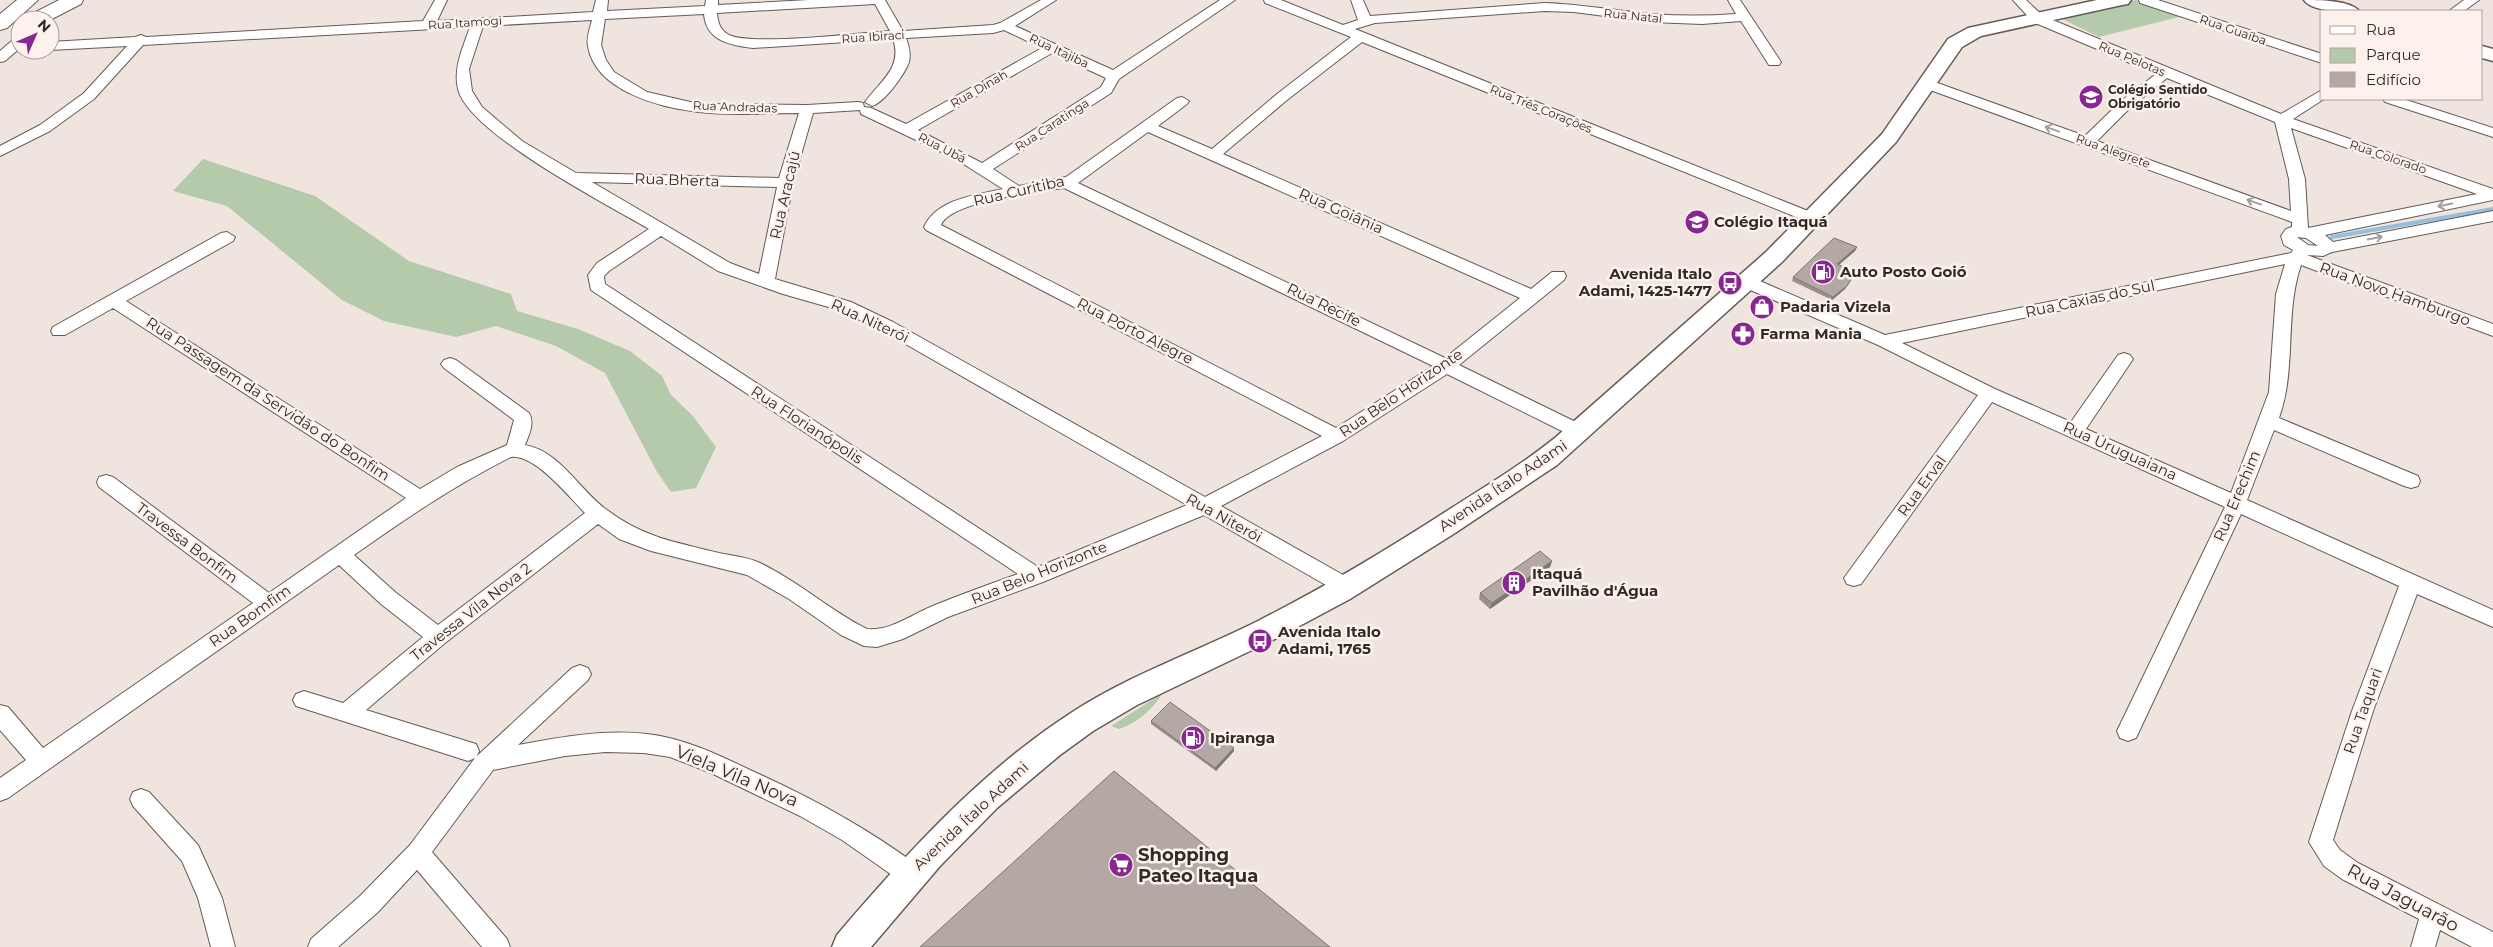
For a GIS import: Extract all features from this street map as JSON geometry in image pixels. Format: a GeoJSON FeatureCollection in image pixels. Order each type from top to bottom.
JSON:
{"type":"FeatureCollection","features":[{"type":"Feature","properties":{"kind":"main road"},"geometry":{"type":"LineString","coordinates":[[8,21],[29,0]]}},
{"type":"Feature","properties":{"kind":"main road"},"geometry":{"type":"LineString","coordinates":[[58,10],[74,0]]}},
{"type":"Feature","properties":{"kind":"main road","name":"Avenida Ítalo Adami"},"geometry":{"type":"LineString","coordinates":[[849,947],[910,874],[1012,774],[1082,722],[1154,682],[1268,629],[1390,561],[1548,458],[1580,432],[1747,282],[1812,218],[1889,138],[1955,43],[1966,35],[2122,0]]}},
{"type":"Feature","properties":{"kind":"main road"},"geometry":{"type":"LineString","coordinates":[[2313,0],[2347,10]]}},
{"type":"Feature","properties":{"kind":"street"},"geometry":{"type":"LineString","coordinates":[[427,26],[441,0]]}},
{"type":"Feature","properties":{"kind":"street","name":"Rua Andradas"},"geometry":{"type":"LineString","coordinates":[[602,0],[597,16],[594,45],[599,60],[609,75],[642,95],[699,108],[807,109],[865,106]]}},
{"type":"Feature","properties":{"kind":"street"},"geometry":{"type":"LineString","coordinates":[[865,106],[901,67],[903,56],[898,35],[879,0]]}},
{"type":"Feature","properties":{"kind":"street","name":"Rua Itamogi"},"geometry":{"type":"LineString","coordinates":[[60,45],[141,39],[597,16],[711,5],[879,0]]}},
{"type":"Feature","properties":{"kind":"street","name":"Rua Ibiraci"},"geometry":{"type":"LineString","coordinates":[[711,5],[711,25],[719,35],[734,42],[754,44],[993,29],[1005,26],[1050,0]]}},
{"type":"Feature","properties":{"kind":"street","name":"Rua Caratinga"},"geometry":{"type":"LineString","coordinates":[[983,169],[1106,90],[1114,76],[1228,0]]}},
{"type":"Feature","properties":{"kind":"street","name":"Rua Três Corações"},"geometry":{"type":"LineString","coordinates":[[1270,0],[1812,218]]}},
{"type":"Feature","properties":{"kind":"street"},"geometry":{"type":"LineString","coordinates":[[1357,0],[1365,21]]}},
{"type":"Feature","properties":{"kind":"street"},"geometry":{"type":"LineString","coordinates":[[1734,0],[1774,62]]}},
{"type":"Feature","properties":{"kind":"street"},"geometry":{"type":"LineString","coordinates":[[2019,0],[2038,19]]}},
{"type":"Feature","properties":{"kind":"street","name":"Rua Guaíba"},"geometry":{"type":"LineString","coordinates":[[2145,0],[2320,58]]}},
{"type":"Feature","properties":{"kind":"street"},"geometry":{"type":"LineString","coordinates":[[2457,10],[2473,0]]}},
{"type":"Feature","properties":{"kind":"street","name":"Rua Natal"},"geometry":{"type":"LineString","coordinates":[[1342,29],[1365,21],[1397,16],[1545,7],[1574,8],[1651,18],[1702,20],[1746,17]]}},
{"type":"Feature","properties":{"kind":"street","name":"Rua Pelotas"},"geometry":{"type":"LineString","coordinates":[[2038,19],[2282,120]]}},
{"type":"Feature","properties":{"kind":"street","name":"Rua Niterói"},"geometry":{"type":"LineString","coordinates":[[478,22],[462,70],[465,91],[477,110],[495,128],[517,144],[569,177],[724,267],[845,306],[886,326],[1345,586]]}},
{"type":"Feature","properties":{"kind":"street","name":"Rua Itajiba"},"geometry":{"type":"LineString","coordinates":[[1005,26],[1114,76]]}},
{"type":"Feature","properties":{"kind":"street"},"geometry":{"type":"LineString","coordinates":[[1213,155],[1282,97],[1360,37]]}},
{"type":"Feature","properties":{"kind":"street"},"geometry":{"type":"LineString","coordinates":[[0,152],[45,128],[90,96],[141,39]]}},
{"type":"Feature","properties":{"kind":"street"},"geometry":{"type":"LineString","coordinates":[[0,58],[10,48]]}},
{"type":"Feature","properties":{"kind":"street","name":"Rua Dinah"},"geometry":{"type":"LineString","coordinates":[[907,130],[1051,48]]}},
{"type":"Feature","properties":{"kind":"street"},"geometry":{"type":"LineString","coordinates":[[2088,142],[2113,113],[2134,95],[2166,73]]}},
{"type":"Feature","properties":{"kind":"street","name":"Rua Alegrete"},"geometry":{"type":"LineString","coordinates":[[1927,84],[2088,142],[2301,238]]}},
{"type":"Feature","properties":{"kind":"street"},"geometry":{"type":"LineString","coordinates":[[2320,95],[2282,120],[2297,179],[2301,238],[2325,242],[2327,248],[2493,216]]}},
{"type":"Feature","properties":{"kind":"street"},"geometry":{"type":"LineString","coordinates":[[2393,100],[2493,133]]}},
{"type":"Feature","properties":{"kind":"street","name":"Rua Curitiba"},"geometry":{"type":"LineString","coordinates":[[932,227],[933,221],[947,210],[1015,190],[1066,183],[1148,127],[1182,101]]}},
{"type":"Feature","properties":{"kind":"street","name":"Rua Ubá"},"geometry":{"type":"LineString","coordinates":[[865,106],[983,169],[1015,190]]}},
{"type":"Feature","properties":{"kind":"street","name":"Rua Aracajú"},"geometry":{"type":"LineString","coordinates":[[766,282],[785,183],[807,109]]}},
{"type":"Feature","properties":{"kind":"street","name":"Rua Colorado"},"geometry":{"type":"LineString","coordinates":[[2282,120],[2493,195]]}},
{"type":"Feature","properties":{"kind":"street","name":"Rua Goiânia"},"geometry":{"type":"LineString","coordinates":[[1148,127],[1532,297]]}},
{"type":"Feature","properties":{"kind":"street","name":"Rua Bherta"},"geometry":{"type":"LineString","coordinates":[[569,177],[785,183]]}},
{"type":"Feature","properties":{"kind":"street","name":"Rua Recife"},"geometry":{"type":"LineString","coordinates":[[1066,183],[1446,365],[1580,432]]}},
{"type":"Feature","properties":{"kind":"street","name":"Rua Caxias do Sul"},"geometry":{"type":"LineString","coordinates":[[1884,341],[2301,238],[2493,195]]}},
{"type":"Feature","properties":{"kind":"street","name":"Rua Porto Alegre"},"geometry":{"type":"LineString","coordinates":[[932,227],[1337,436]]}},
{"type":"Feature","properties":{"kind":"street","name":"Rua Florianópolis"},"geometry":{"type":"LineString","coordinates":[[659,230],[603,267],[596,275],[595,280],[602,291],[1036,576]]}},
{"type":"Feature","properties":{"kind":"street"},"geometry":{"type":"LineString","coordinates":[[60,331],[227,237]]}},
{"type":"Feature","properties":{"kind":"street","name":"Rua Novo Hamburgo"},"geometry":{"type":"LineString","coordinates":[[2301,238],[2493,330]]}},
{"type":"Feature","properties":{"kind":"street","name":"Rua Erechim"},"geometry":{"type":"LineString","coordinates":[[2128,731],[2237,503],[2269,421],[2281,374],[2284,292],[2301,238]]}},
{"type":"Feature","properties":{"kind":"street","name":"Rua Belo Horizonte"},"geometry":{"type":"LineString","coordinates":[[510,451],[532,453],[547,464],[598,514],[626,534],[658,546],[752,568],[796,593],[829,617],[864,637],[876,638],[896,633],[941,611],[1036,576],[1204,507],[1337,436],[1446,365],[1558,276]]}},
{"type":"Feature","properties":{"kind":"street","name":"Rua Uruguaiana"},"geometry":{"type":"LineString","coordinates":[[1747,282],[1884,341],[1990,393],[2493,619]]}},
{"type":"Feature","properties":{"kind":"street","name":"Rua Passagem da Servidão do Bonfim"},"geometry":{"type":"LineString","coordinates":[[115,301],[420,498]]}},
{"type":"Feature","properties":{"kind":"street"},"geometry":{"type":"LineString","coordinates":[[2075,431],[2124,359]]}},
{"type":"Feature","properties":{"kind":"street"},"geometry":{"type":"LineString","coordinates":[[450,364],[523,418],[522,428],[510,451]]}},
{"type":"Feature","properties":{"kind":"street","name":"Rua Erval"},"geometry":{"type":"LineString","coordinates":[[1854,578],[1990,393]]}},
{"type":"Feature","properties":{"kind":"street"},"geometry":{"type":"LineString","coordinates":[[2269,421],[2411,480]]}},
{"type":"Feature","properties":{"kind":"street","name":"Rua Bomfim"},"geometry":{"type":"LineString","coordinates":[[0,791],[420,498],[464,472],[510,451]]}},
{"type":"Feature","properties":{"kind":"street","name":"Travessa Bonfim"},"geometry":{"type":"LineString","coordinates":[[106,482],[268,603]]}},
{"type":"Feature","properties":{"kind":"street","name":"Travessa Vila Nova 2"},"geometry":{"type":"LineString","coordinates":[[347,713],[438,636],[598,514]]}},
{"type":"Feature","properties":{"kind":"street"},"geometry":{"type":"LineString","coordinates":[[340,554],[388,598],[438,636]]}},
{"type":"Feature","properties":{"kind":"street","name":"Rua Taquari"},"geometry":{"type":"LineString","coordinates":[[2321,842],[2341,773],[2411,582]]}},
{"type":"Feature","properties":{"kind":"street"},"geometry":{"type":"LineString","coordinates":[[320,947],[369,904],[418,853],[477,756],[580,674]]}},
{"type":"Feature","properties":{"kind":"street"},"geometry":{"type":"LineString","coordinates":[[304,700],[477,756]]}},
{"type":"Feature","properties":{"kind":"street"},"geometry":{"type":"LineString","coordinates":[[0,714],[41,762]]}},
{"type":"Feature","properties":{"kind":"street","name":"Viela Vila Nova"},"geometry":{"type":"LineString","coordinates":[[477,756],[613,742],[665,745],[727,769],[813,809],[880,850],[910,874]]}},
{"type":"Feature","properties":{"kind":"street"},"geometry":{"type":"LineString","coordinates":[[141,799],[190,853],[210,898],[223,947]]}},
{"type":"Feature","properties":{"kind":"street","name":"Rua Jaguarão"},"geometry":{"type":"LineString","coordinates":[[2321,842],[2332,858],[2350,871],[2493,945]]}},
{"type":"Feature","properties":{"kind":"street"},"geometry":{"type":"LineString","coordinates":[[418,853],[498,947]]}},
{"type":"Feature","properties":{"kind":"street"},"geometry":{"type":"LineString","coordinates":[[2423,947],[2432,914]]}},
{"type":"Feature","properties":{"kind":"green space"},"geometry":{"type":"Polygon","coordinates":[[[2136,0],[2183,16],[2099,37],[2060,18],[2136,0]]]}},
{"type":"Feature","properties":{"kind":"green space"},"geometry":{"type":"Polygon","coordinates":[[[203,159],[315,196],[409,261],[511,294],[517,311],[578,329],[630,351],[662,376],[671,395],[692,415],[716,447],[696,488],[671,492],[657,472],[605,373],[556,346],[496,326],[456,337],[384,321],[342,300],[227,206],[173,191],[203,159]]]}},
{"type":"Feature","properties":{"kind":"green space"},"geometry":{"type":"Polygon","coordinates":[[[1163,693],[1154,705],[1138,719],[1119,729],[1111,726],[1163,693]]]}},
{"type":"Feature","properties":{"kind":"building","name":"Auto Posto Goió"},"geometry":{"type":"Polygon","coordinates":[[[1834,238],[1857,247],[1837,264],[1855,272],[1847,286],[1833,297],[1793,277],[1834,238]]]}},
{"type":"Feature","properties":{"kind":"building","name":"Itaquá Pavilhão d'Água"},"geometry":{"type":"Polygon","coordinates":[[[1540,551],[1552,561],[1492,603],[1480,593],[1540,551]]]}},
{"type":"Feature","properties":{"kind":"building","name":"Ipiranga"},"geometry":{"type":"Polygon","coordinates":[[[1170,702],[1234,748],[1215,768],[1151,721],[1170,702]]]}},
{"type":"Feature","properties":{"kind":"building","name":"Shopping Pateo Itaqua"},"geometry":{"type":"Polygon","coordinates":[[[1114,771],[1330,947],[920,947],[1114,771]]]}},
{"type":"Feature","properties":{"kind":"waterway"},"geometry":{"type":"LineString","coordinates":[[2332,237],[2493,209]]}},
{"type":"Feature","properties":{"kind":"place","name":"Colégio Sentido Obrigatório"},"geometry":{"type":"Point","coordinates":[2091,97]}},
{"type":"Feature","properties":{"kind":"place","name":"Colégio Itaquá"},"geometry":{"type":"Point","coordinates":[1697,222]}},
{"type":"Feature","properties":{"kind":"place","name":"Auto Posto Goió"},"geometry":{"type":"Point","coordinates":[1823,272]}},
{"type":"Feature","properties":{"kind":"place","name":"Avenida Italo Adami, 1425-1477"},"geometry":{"type":"Point","coordinates":[1730,283]}},
{"type":"Feature","properties":{"kind":"place","name":"Padaria Vizela"},"geometry":{"type":"Point","coordinates":[1762,307]}},
{"type":"Feature","properties":{"kind":"place","name":"Farma Mania"},"geometry":{"type":"Point","coordinates":[1743,334]}},
{"type":"Feature","properties":{"kind":"place","name":"Itaquá Pavilhão d'Água"},"geometry":{"type":"Point","coordinates":[1514,583]}},
{"type":"Feature","properties":{"kind":"place","name":"Avenida Italo Adami, 1765"},"geometry":{"type":"Point","coordinates":[1260,641]}},
{"type":"Feature","properties":{"kind":"place","name":"Ipiranga"},"geometry":{"type":"Point","coordinates":[1193,738]}},
{"type":"Feature","properties":{"kind":"place","name":"Shopping Pateo Itaqua"},"geometry":{"type":"Point","coordinates":[1121,865]}}]}
